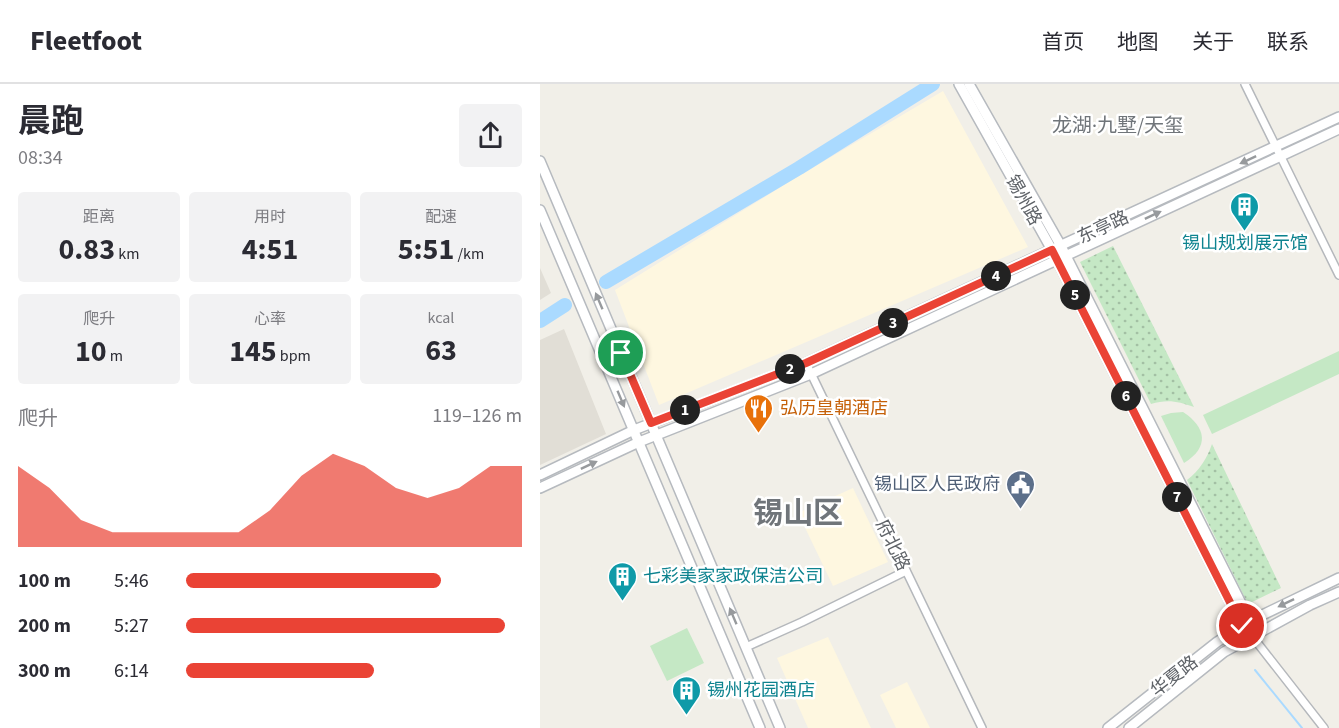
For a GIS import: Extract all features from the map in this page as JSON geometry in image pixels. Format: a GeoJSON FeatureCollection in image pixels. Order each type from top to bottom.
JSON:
{"type":"FeatureCollection","features":[{"type":"Feature","properties":{"kind":"main road","name":"锡州路"},"geometry":{"type":"LineString","coordinates":[[959,84],[1059,253]]}},
{"type":"Feature","properties":{"kind":"main road","name":"锡州路"},"geometry":{"type":"LineString","coordinates":[[969,84],[1059,253],[1252,636]]}},
{"type":"Feature","properties":{"kind":"main road","name":"东亭路"},"geometry":{"type":"LineString","coordinates":[[540,488],[639,442],[811,374],[1059,253],[1278,151],[1339,117]]}},
{"type":"Feature","properties":{"kind":"main road","name":"东亭路"},"geometry":{"type":"LineString","coordinates":[[1278,151],[1339,129]]}},
{"type":"Feature","properties":{"kind":"main road"},"geometry":{"type":"LineString","coordinates":[[540,161],[780,728]]}},
{"type":"Feature","properties":{"kind":"main road"},"geometry":{"type":"LineString","coordinates":[[540,210],[760,728]]}},
{"type":"Feature","properties":{"kind":"main road","name":"东亭路"},"geometry":{"type":"LineString","coordinates":[[540,476],[634,430],[806,363],[1059,253]]}},
{"type":"Feature","properties":{"kind":"main road","name":"华夏路"},"geometry":{"type":"LineString","coordinates":[[1108,728],[1217,642],[1246,623],[1339,578]]}},
{"type":"Feature","properties":{"kind":"main road","name":"华夏路"},"geometry":{"type":"LineString","coordinates":[[1129,728],[1224,652],[1310,605],[1339,592]]}},
{"type":"Feature","properties":{"kind":"street"},"geometry":{"type":"LineString","coordinates":[[1245,84],[1339,275]]}},
{"type":"Feature","properties":{"kind":"street","name":"府北路"},"geometry":{"type":"LineString","coordinates":[[806,363],[982,728]]}},
{"type":"Feature","properties":{"kind":"street"},"geometry":{"type":"LineString","coordinates":[[746,647],[906,571]]}},
{"type":"Feature","properties":{"kind":"street","name":"锡州路"},"geometry":{"type":"LineString","coordinates":[[1252,636],[1324,728]]}},
{"type":"Feature","properties":{"kind":"shaded area"},"geometry":{"type":"Polygon","coordinates":[[[943,91],[1028,247],[659,405],[615,290],[792,180],[943,91]]]}},
{"type":"Feature","properties":{"kind":"shaded area"},"geometry":{"type":"Polygon","coordinates":[[[540,268],[551,293],[540,300],[540,268]]]}},
{"type":"Feature","properties":{"kind":"shaded area"},"geometry":{"type":"Polygon","coordinates":[[[564,329],[606,434],[540,465],[540,340],[564,329]]]}},
{"type":"Feature","properties":{"kind":"shaded area"},"geometry":{"type":"Polygon","coordinates":[[[853,488],[888,562],[833,586],[798,513],[853,488]]]}},
{"type":"Feature","properties":{"kind":"shaded area"},"geometry":{"type":"Polygon","coordinates":[[[828,637],[871,728],[808,728],[777,658],[828,637]]]}},
{"type":"Feature","properties":{"kind":"shaded area"},"geometry":{"type":"Polygon","coordinates":[[[907,682],[930,728],[896,728],[880,695],[907,682]]]}},
{"type":"Feature","properties":{"kind":"green space"},"geometry":{"type":"Polygon","coordinates":[[[1113,246],[1194,407],[1172,401],[1151,404],[1080,262],[1113,246]]]}},
{"type":"Feature","properties":{"kind":"green space"},"geometry":{"type":"Polygon","coordinates":[[[1339,351],[1339,374],[1212,434],[1203,415],[1339,351]]]}},
{"type":"Feature","properties":{"kind":"green space"},"geometry":{"type":"Polygon","coordinates":[[[1183,412],[1197,424],[1202,437],[1198,450],[1184,463],[1161,416],[1183,412]]]}},
{"type":"Feature","properties":{"kind":"green space"},"geometry":{"type":"Polygon","coordinates":[[[1212,444],[1281,588],[1248,604],[1187,480],[1202,464],[1212,444]]]}},
{"type":"Feature","properties":{"kind":"green space"},"geometry":{"type":"Polygon","coordinates":[[[687,628],[704,663],[667,681],[650,646],[687,628]]]}},
{"type":"Feature","properties":{"kind":"waterway"},"geometry":{"type":"LineString","coordinates":[[606,282],[799,168],[933,84]]}},
{"type":"Feature","properties":{"kind":"waterway"},"geometry":{"type":"LineString","coordinates":[[540,321],[565,305]]}},
{"type":"Feature","properties":{"kind":"waterway"},"geometry":{"type":"LineString","coordinates":[[1255,670],[1302,728]]}},
{"type":"Feature","properties":{"kind":"place","name":"锡山规划展示馆"},"geometry":{"type":"Point","coordinates":[1245,232]}},
{"type":"Feature","properties":{"kind":"place","name":"弘历皇朝酒店"},"geometry":{"type":"Point","coordinates":[759,434]}},
{"type":"Feature","properties":{"kind":"place","name":"锡山区人民政府"},"geometry":{"type":"Point","coordinates":[1021,510]}},
{"type":"Feature","properties":{"kind":"place","name":"七彩美家家政保洁公司"},"geometry":{"type":"Point","coordinates":[622,602]}},
{"type":"Feature","properties":{"kind":"place","name":"锡州花园酒店"},"geometry":{"type":"Point","coordinates":[686,716]}},
{"type":"Feature","properties":{"kind":"district","name":"龙湖·九墅/天玺"},"geometry":{"type":"Point","coordinates":[1118,125]}},
{"type":"Feature","properties":{"kind":"district","name":"锡山区"},"geometry":{"type":"Point","coordinates":[798,513]}},
{"type":"Feature","properties":{"kind":"route"},"geometry":{"type":"LineString","coordinates":[[621,353],[651,423],[806,363],[1052,250],[1242,626]]}}]}
